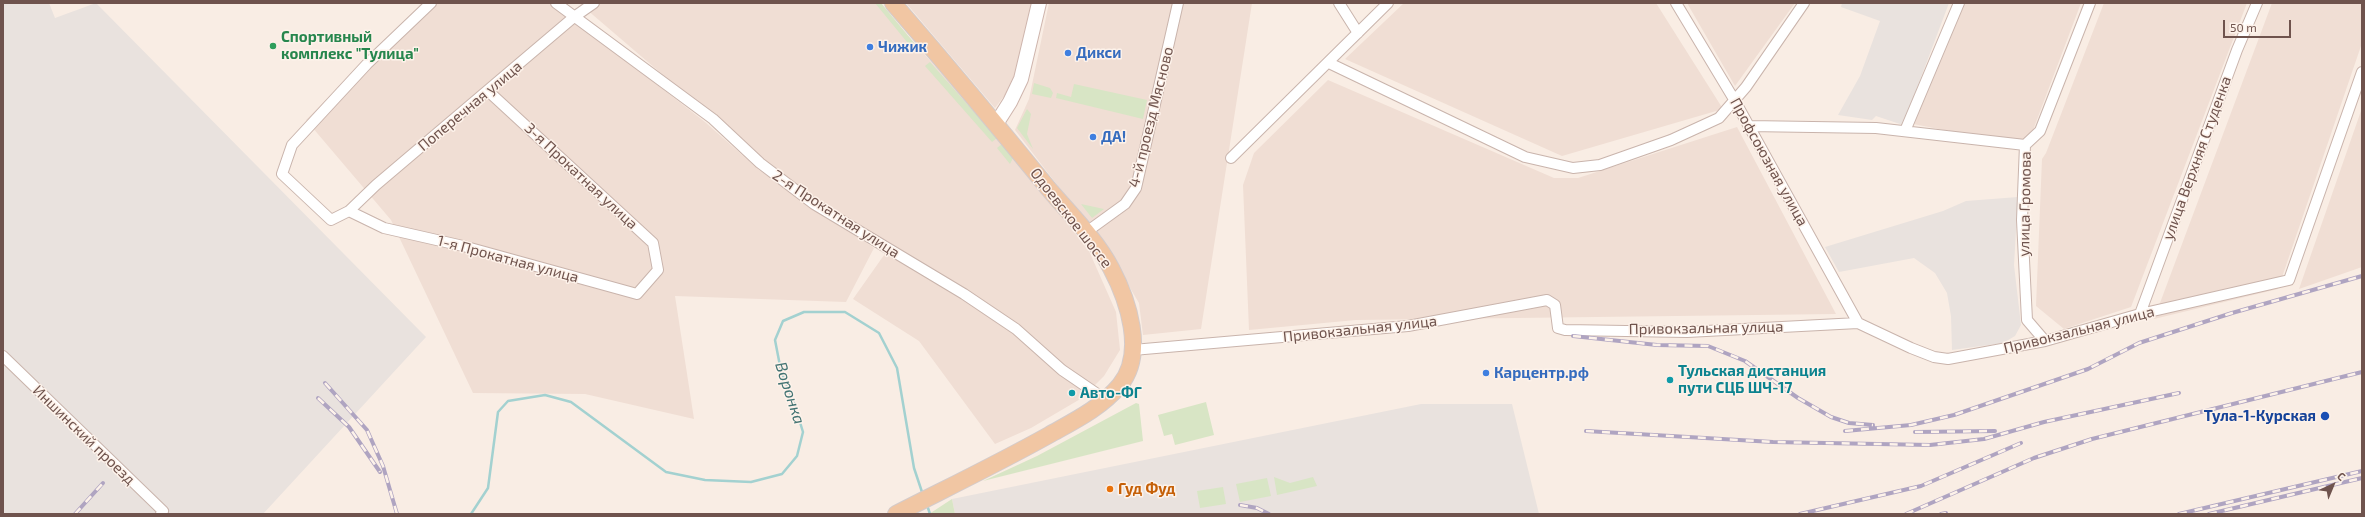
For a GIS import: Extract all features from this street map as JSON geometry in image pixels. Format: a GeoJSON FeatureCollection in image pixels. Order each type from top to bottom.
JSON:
{"type":"FeatureCollection","features":[{"type":"Feature","properties":{"kind":"main road","name":"Одоевское шоссе"},"geometry":{"type":"LineString","coordinates":[[893,3],[996,124],[1110,266],[1118,282],[1131,324],[1133,350],[1127,374],[1106,400],[1086,414],[1018,452],[902,511]]}},
{"type":"Feature","properties":{"kind":"street","name":"Поперечная улица"},"geometry":{"type":"LineString","coordinates":[[431,3],[367,64],[292,145],[282,174],[331,220],[349,211],[376,185],[574,17],[594,3]]}},
{"type":"Feature","properties":{"kind":"street","name":"2-я Прокатная улица"},"geometry":{"type":"LineString","coordinates":[[556,3],[713,119],[760,163],[814,204],[964,294],[1016,329],[1062,370],[1106,400]]}},
{"type":"Feature","properties":{"kind":"street"},"geometry":{"type":"LineString","coordinates":[[996,124],[1013,98],[1021,79],[1039,3]]}},
{"type":"Feature","properties":{"kind":"street","name":"4-й проезд Мясново"},"geometry":{"type":"LineString","coordinates":[[1085,233],[1125,204],[1136,188],[1178,3]]}},
{"type":"Feature","properties":{"kind":"street"},"geometry":{"type":"LineString","coordinates":[[1339,3],[1358,33]]}},
{"type":"Feature","properties":{"kind":"street"},"geometry":{"type":"LineString","coordinates":[[1231,158],[1329,63],[1388,3]]}},
{"type":"Feature","properties":{"kind":"street","name":"Профсоюзная улица"},"geometry":{"type":"LineString","coordinates":[[1676,3],[1736,101],[1858,323]]}},
{"type":"Feature","properties":{"kind":"street"},"geometry":{"type":"LineString","coordinates":[[1329,63],[1526,157],[1573,168],[1600,165],[1671,140],[1719,118],[1736,101],[1804,3]]}},
{"type":"Feature","properties":{"kind":"street"},"geometry":{"type":"LineString","coordinates":[[1905,131],[1959,3]]}},
{"type":"Feature","properties":{"kind":"street","name":"улица Громова"},"geometry":{"type":"LineString","coordinates":[[2045,341],[2027,320],[2022,220],[2025,145],[2040,131],[2090,3]]}},
{"type":"Feature","properties":{"kind":"street","name":"улица Верхняя Cтуденка"},"geometry":{"type":"LineString","coordinates":[[2140,314],[2237,50],[2257,3]]}},
{"type":"Feature","properties":{"kind":"street","name":"Привокзальная улица"},"geometry":{"type":"LineString","coordinates":[[1133,350],[1408,326],[1548,300],[1555,305],[1558,328],[1565,330],[1687,332],[1858,323],[1917,351],[1934,357],[1948,359],[2045,341],[2140,314],[2289,280],[2362,72]]}},
{"type":"Feature","properties":{"kind":"street","name":"3-я Прокатная улица"},"geometry":{"type":"LineString","coordinates":[[488,91],[653,243],[658,270]]}},
{"type":"Feature","properties":{"kind":"street"},"geometry":{"type":"LineString","coordinates":[[1749,126],[1876,128],[2025,145]]}},
{"type":"Feature","properties":{"kind":"street","name":"1-я Прокатная улица"},"geometry":{"type":"LineString","coordinates":[[349,211],[384,228],[463,246],[637,294],[658,270]]}},
{"type":"Feature","properties":{"kind":"street","name":"Иншинский проезд"},"geometry":{"type":"LineString","coordinates":[[3,356],[163,511],[161,514]]}},
{"type":"Feature","properties":{"kind":"shaded area"},"geometry":{"type":"Polygon","coordinates":[[[3,3],[49,3],[55,18],[96,3],[426,337],[263,514],[3,514],[3,3]]]}},
{"type":"Feature","properties":{"kind":"shaded area"},"geometry":{"type":"Polygon","coordinates":[[[422,3],[552,3],[705,122],[759,170],[874,248],[846,302],[675,296],[694,419],[585,394],[473,393],[391,220],[306,120],[422,3]]]}},
{"type":"Feature","properties":{"kind":"shaded area"},"geometry":{"type":"Polygon","coordinates":[[[579,3],[879,3],[1003,143],[1089,251],[1116,312],[1120,350],[1104,376],[1082,398],[1031,428],[995,444],[919,341],[853,299],[889,248],[767,164],[579,3]]]}},
{"type":"Feature","properties":{"kind":"shaded area"},"geometry":{"type":"Polygon","coordinates":[[[906,3],[1034,3],[1021,74],[995,108],[906,3]]]}},
{"type":"Feature","properties":{"kind":"shaded area"},"geometry":{"type":"Polygon","coordinates":[[[1049,3],[1252,3],[1201,329],[1143,335],[1139,303],[1108,251],[1015,130],[1029,99],[1049,3]]]}},
{"type":"Feature","properties":{"kind":"shaded area"},"geometry":{"type":"Polygon","coordinates":[[[1404,3],[1656,3],[1723,109],[1562,156],[1345,59],[1404,3]]]}},
{"type":"Feature","properties":{"kind":"shaded area"},"geometry":{"type":"Polygon","coordinates":[[[1687,3],[1795,3],[1735,86],[1687,3]]]}},
{"type":"Feature","properties":{"kind":"shaded area"},"geometry":{"type":"Polygon","coordinates":[[[1842,3],[1949,3],[1903,125],[1876,116],[1872,120],[1838,115],[1860,76],[1880,21],[1841,7],[1842,3]]]}},
{"type":"Feature","properties":{"kind":"shaded area"},"geometry":{"type":"Polygon","coordinates":[[[1962,3],[2081,3],[2027,146],[1913,124],[1962,3]]]}},
{"type":"Feature","properties":{"kind":"shaded area"},"geometry":{"type":"Polygon","coordinates":[[[2104,3],[2247,3],[2131,307],[2064,329],[2036,306],[2042,159],[2046,153],[2104,3]]]}},
{"type":"Feature","properties":{"kind":"shaded area"},"geometry":{"type":"Polygon","coordinates":[[[2272,3],[2362,3],[2362,43],[2278,289],[2154,319],[2272,3]]]}},
{"type":"Feature","properties":{"kind":"shaded area"},"geometry":{"type":"Polygon","coordinates":[[[1328,80],[1554,178],[1578,178],[1737,127],[1836,314],[1356,320],[1249,330],[1243,185],[1254,153],[1328,80]]]}},
{"type":"Feature","properties":{"kind":"shaded area"},"geometry":{"type":"Polygon","coordinates":[[[2362,108],[2362,267],[2299,289],[2362,108]]]}},
{"type":"Feature","properties":{"kind":"shaded area"},"geometry":{"type":"Polygon","coordinates":[[[2018,197],[2014,265],[2021,325],[2015,336],[2003,343],[1952,350],[1951,316],[1947,293],[1935,273],[1914,258],[1839,272],[1825,247],[1943,211],[1966,201],[2018,197]]]}},
{"type":"Feature","properties":{"kind":"shaded area"},"geometry":{"type":"Polygon","coordinates":[[[1421,404],[1512,404],[1539,514],[955,514],[952,499],[1421,404]]]}},
{"type":"Feature","properties":{"kind":"green space"},"geometry":{"type":"Polygon","coordinates":[[[875,3],[881,3],[920,50],[916,53],[875,3]]]}},
{"type":"Feature","properties":{"kind":"green space"},"geometry":{"type":"Polygon","coordinates":[[[930,62],[997,138],[992,142],[925,66],[930,62]]]}},
{"type":"Feature","properties":{"kind":"green space"},"geometry":{"type":"Polygon","coordinates":[[[1034,83],[1050,88],[1053,93],[1051,98],[1032,94],[1034,83]]]}},
{"type":"Feature","properties":{"kind":"green space"},"geometry":{"type":"Polygon","coordinates":[[[1074,84],[1147,100],[1143,119],[1056,98],[1057,93],[1071,97],[1074,84]]]}},
{"type":"Feature","properties":{"kind":"green space"},"geometry":{"type":"Polygon","coordinates":[[[1027,109],[1031,114],[1027,134],[1033,149],[1017,128],[1027,109]]]}},
{"type":"Feature","properties":{"kind":"green space"},"geometry":{"type":"Polygon","coordinates":[[[1002,144],[1013,158],[1010,164],[997,148],[1002,144]]]}},
{"type":"Feature","properties":{"kind":"green space"},"geometry":{"type":"Polygon","coordinates":[[[1081,204],[1104,209],[1092,218],[1081,204]]]}},
{"type":"Feature","properties":{"kind":"green space"},"geometry":{"type":"Polygon","coordinates":[[[1206,402],[1214,435],[1175,445],[1172,434],[1164,436],[1158,415],[1206,402]]]}},
{"type":"Feature","properties":{"kind":"green space"},"geometry":{"type":"Polygon","coordinates":[[[1136,403],[1139,404],[1143,441],[983,481],[1037,456],[1136,403]]]}},
{"type":"Feature","properties":{"kind":"green space"},"geometry":{"type":"Polygon","coordinates":[[[1274,477],[1290,483],[1313,477],[1317,486],[1277,495],[1274,477]]]}},
{"type":"Feature","properties":{"kind":"green space"},"geometry":{"type":"Polygon","coordinates":[[[1267,478],[1271,496],[1240,502],[1236,484],[1267,478]]]}},
{"type":"Feature","properties":{"kind":"green space"},"geometry":{"type":"Polygon","coordinates":[[[1223,487],[1226,504],[1200,508],[1197,491],[1223,487]]]}},
{"type":"Feature","properties":{"kind":"green space"},"geometry":{"type":"Polygon","coordinates":[[[952,499],[955,514],[929,514],[952,499]]]}},
{"type":"Feature","properties":{"kind":"waterway","name":"Воронка"},"geometry":{"type":"LineString","coordinates":[[471,514],[488,488],[498,412],[508,401],[545,395],[571,402],[666,472],[705,480],[751,482],[782,474],[797,456],[803,432],[794,403],[781,371],[775,340],[783,321],[804,312],[845,312],[879,333],[897,368],[914,468],[923,495]]}},
{"type":"Feature","properties":{"kind":"waterway","name":"Воронка"},"geometry":{"type":"LineString","coordinates":[[927,505],[930,514]]}},
{"type":"Feature","properties":{"kind":"railway"},"geometry":{"type":"LineString","coordinates":[[1845,431],[1911,425],[1954,415],[2088,369],[2139,343],[2232,313],[2362,276]]}},
{"type":"Feature","properties":{"kind":"railway"},"geometry":{"type":"LineString","coordinates":[[1573,336],[1657,345],[1708,346],[1745,361],[1798,398],[1831,417],[1849,423],[1873,425]]}},
{"type":"Feature","properties":{"kind":"railway"},"geometry":{"type":"LineString","coordinates":[[1906,514],[2034,458],[2092,439],[2362,372]]}},
{"type":"Feature","properties":{"kind":"railway"},"geometry":{"type":"LineString","coordinates":[[325,383],[367,430],[383,466],[397,514]]}},
{"type":"Feature","properties":{"kind":"railway"},"geometry":{"type":"LineString","coordinates":[[1586,431],[1773,442],[1930,445],[1984,439],[2044,422],[2179,393]]}},
{"type":"Feature","properties":{"kind":"railway"},"geometry":{"type":"LineString","coordinates":[[318,398],[349,427],[380,472]]}},
{"type":"Feature","properties":{"kind":"railway"},"geometry":{"type":"LineString","coordinates":[[1915,432],[1995,431]]}},
{"type":"Feature","properties":{"kind":"railway"},"geometry":{"type":"LineString","coordinates":[[1800,514],[1921,486],[2021,443]]}},
{"type":"Feature","properties":{"kind":"railway"},"geometry":{"type":"LineString","coordinates":[[2179,514],[2362,471]]}},
{"type":"Feature","properties":{"kind":"railway"},"geometry":{"type":"LineString","coordinates":[[2209,514],[2362,478]]}},
{"type":"Feature","properties":{"kind":"railway"},"geometry":{"type":"LineString","coordinates":[[75,514],[103,483]]}},
{"type":"Feature","properties":{"kind":"railway"},"geometry":{"type":"LineString","coordinates":[[1240,505],[1257,508],[1269,514]]}},
{"type":"Feature","properties":{"kind":"railway"},"geometry":{"type":"LineString","coordinates":[[1941,514],[1946,513]]}},
{"type":"Feature","properties":{"kind":"place","name":"Спортивный комплекс \"Тулица\""},"geometry":{"type":"Point","coordinates":[273,46]}},
{"type":"Feature","properties":{"kind":"place","name":"Чижик"},"geometry":{"type":"Point","coordinates":[870,47]}},
{"type":"Feature","properties":{"kind":"place","name":"Дикси"},"geometry":{"type":"Point","coordinates":[1068,53]}},
{"type":"Feature","properties":{"kind":"place","name":"ДА!"},"geometry":{"type":"Point","coordinates":[1093,137]}},
{"type":"Feature","properties":{"kind":"place","name":"Карцентр.рф"},"geometry":{"type":"Point","coordinates":[1486,373]}},
{"type":"Feature","properties":{"kind":"place","name":"Тульская дистанция пути СЦБ ШЧ-17"},"geometry":{"type":"Point","coordinates":[1670,380]}},
{"type":"Feature","properties":{"kind":"place","name":"Авто-ФГ"},"geometry":{"type":"Point","coordinates":[1072,393]}},
{"type":"Feature","properties":{"kind":"place","name":"Тула-1-Курская"},"geometry":{"type":"Point","coordinates":[2325,416]}},
{"type":"Feature","properties":{"kind":"place","name":"Гуд Фуд"},"geometry":{"type":"Point","coordinates":[1110,489]}}]}
